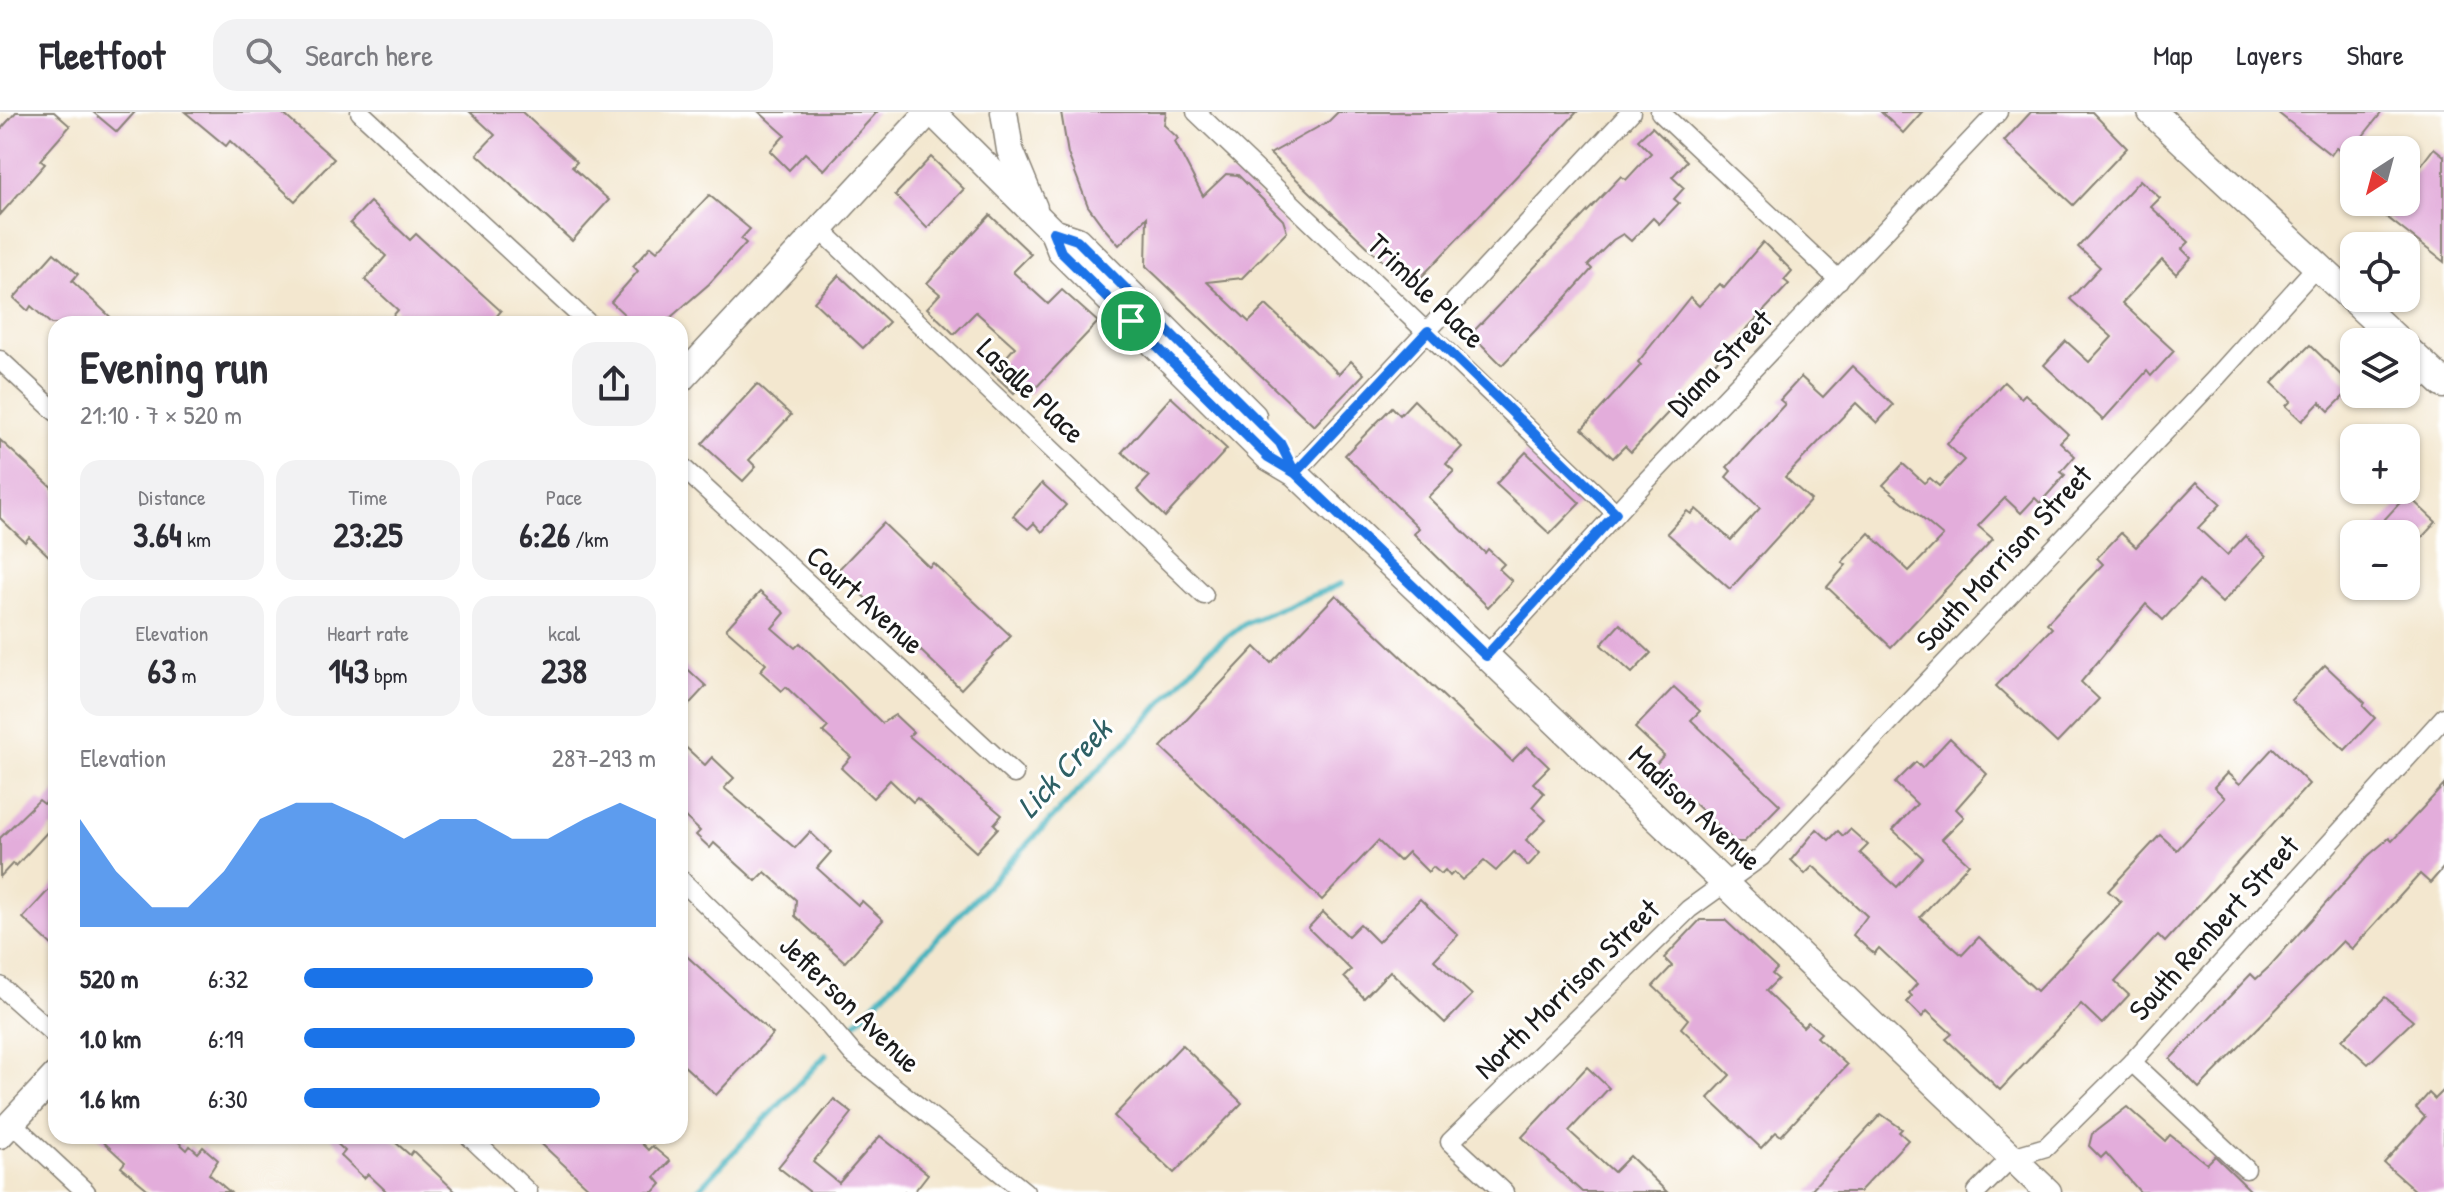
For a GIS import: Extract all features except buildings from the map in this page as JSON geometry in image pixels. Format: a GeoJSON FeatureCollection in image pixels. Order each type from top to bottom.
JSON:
{"type":"FeatureCollection","features":[{"type":"Feature","properties":{"kind":"main road"},"geometry":{"type":"LineString","coordinates":[[2152,112],[2384,328]]}},
{"type":"Feature","properties":{"kind":"main road"},"geometry":{"type":"LineString","coordinates":[[2420,362],[2444,384]]}},
{"type":"Feature","properties":{"kind":"street"},"geometry":{"type":"LineString","coordinates":[[360,112],[580,316]]}},
{"type":"Feature","properties":{"kind":"street"},"geometry":{"type":"LineString","coordinates":[[688,371],[930,112]]}},
{"type":"Feature","properties":{"kind":"street","name":"Madison Avenue"},"geometry":{"type":"LineString","coordinates":[[930,112],[1046,225],[1077,240],[1280,443],[1295,473],[1727,881],[2048,1192]]}},
{"type":"Feature","properties":{"kind":"street"},"geometry":{"type":"LineString","coordinates":[[1004,112],[1010,150],[1046,225]]}},
{"type":"Feature","properties":{"kind":"street","name":"Trimble Place"},"geometry":{"type":"LineString","coordinates":[[1196,112],[1616,513]]}},
{"type":"Feature","properties":{"kind":"street"},"geometry":{"type":"LineString","coordinates":[[1295,473],[1631,112]]}},
{"type":"Feature","properties":{"kind":"street"},"geometry":{"type":"LineString","coordinates":[[1660,112],[1839,280]]}},
{"type":"Feature","properties":{"kind":"street","name":"Diana Street"},"geometry":{"type":"LineString","coordinates":[[1486,656],[1616,513],[1998,112]]}},
{"type":"Feature","properties":{"kind":"street","name":"Lasalle Place"},"geometry":{"type":"LineString","coordinates":[[819,228],[1204,595]]}},
{"type":"Feature","properties":{"kind":"street","name":"South Morrison Street"},"geometry":{"type":"LineString","coordinates":[[1727,881],[1761,857],[2100,495],[2214,380],[2316,267]]}},
{"type":"Feature","properties":{"kind":"street"},"geometry":{"type":"LineString","coordinates":[[0,360],[48,405]]}},
{"type":"Feature","properties":{"kind":"street","name":"Court Avenue"},"geometry":{"type":"LineString","coordinates":[[688,472],[1014,774]]}},
{"type":"Feature","properties":{"kind":"street","name":"South Rembert Street"},"geometry":{"type":"LineString","coordinates":[[2012,1157],[2046,1147],[2132,1062],[2444,717]]}},
{"type":"Feature","properties":{"kind":"street","name":"North Morrison Street"},"geometry":{"type":"LineString","coordinates":[[1504,1192],[1450,1142],[1689,909],[1727,881]]}},
{"type":"Feature","properties":{"kind":"street","name":"Jefferson Avenue"},"geometry":{"type":"LineString","coordinates":[[688,887],[819,1014],[853,1054],[1025,1192]]}},
{"type":"Feature","properties":{"kind":"street"},"geometry":{"type":"LineString","coordinates":[[0,986],[48,1029]]}},
{"type":"Feature","properties":{"kind":"street"},"geometry":{"type":"LineString","coordinates":[[2132,1062],[2246,1169]]}},
{"type":"Feature","properties":{"kind":"street"},"geometry":{"type":"LineString","coordinates":[[48,1084],[6,1129],[86,1192]]}},
{"type":"Feature","properties":{"kind":"street"},"geometry":{"type":"LineString","coordinates":[[477,1144],[528,1192]]}},
{"type":"Feature","properties":{"kind":"street"},"geometry":{"type":"LineString","coordinates":[[1977,1192],[2012,1157]]}},
{"type":"Feature","properties":{"kind":"waterway","name":"Lick Creek"},"geometry":{"type":"LineString","coordinates":[[852,1027],[1151,715],[1207,652],[1244,624],[1341,584]]}},
{"type":"Feature","properties":{"kind":"waterway","name":"Lick Creek"},"geometry":{"type":"LineString","coordinates":[[696,1192],[826,1055]]}},
{"type":"Feature","properties":{"kind":"route"},"geometry":{"type":"LineString","coordinates":[[1131,321],[1061,252],[1053,232],[1077,240],[1280,443],[1295,473],[1428,331],[1616,513],[1486,656],[1295,473],[1268,457],[1131,321]]}}]}
